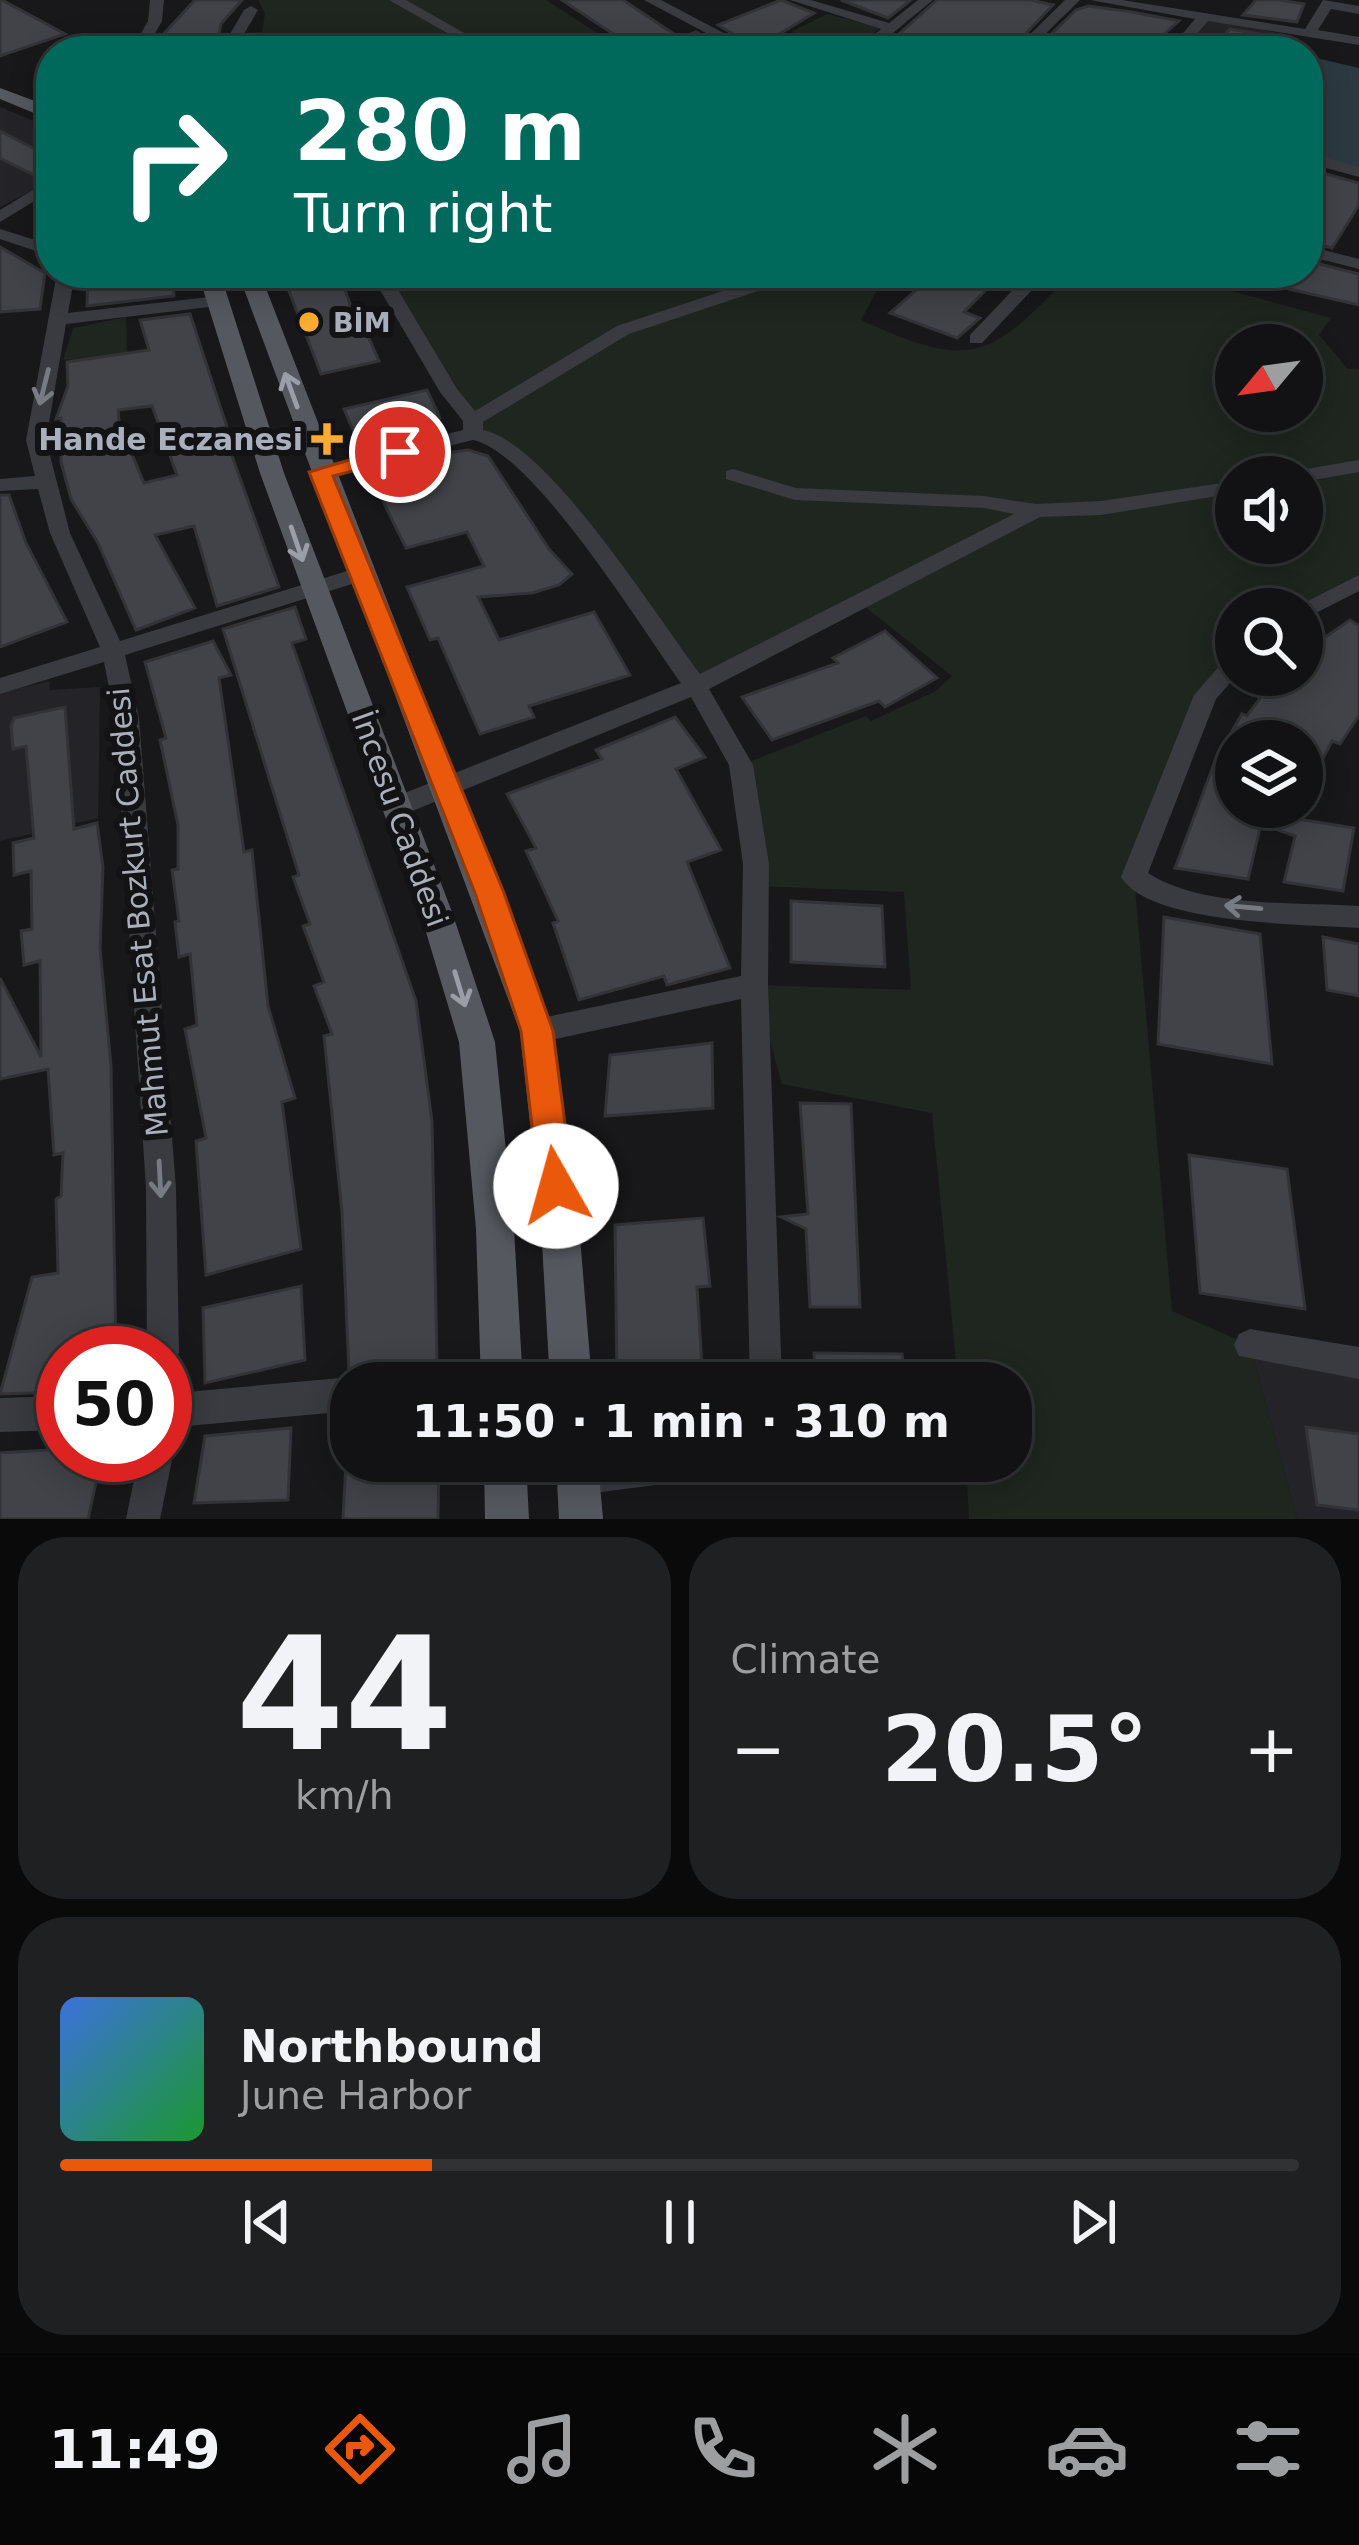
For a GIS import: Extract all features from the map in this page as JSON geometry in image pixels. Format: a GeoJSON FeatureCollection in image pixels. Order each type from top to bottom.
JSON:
{"type":"FeatureCollection","features":[{"type":"Feature","properties":{"kind":"main road"},"geometry":{"type":"LineString","coordinates":[[0,74],[36,87]]}},
{"type":"Feature","properties":{"kind":"main road"},"geometry":{"type":"LineString","coordinates":[[0,93],[36,108]]}},
{"type":"Feature","properties":{"kind":"main road","name":"İncesu Caddesi"},"geometry":{"type":"LineString","coordinates":[[214,288],[313,587],[397,807],[477,1042],[496,1229],[501,1362]]}},
{"type":"Feature","properties":{"kind":"main road","name":"İncesu Caddesi"},"geometry":{"type":"LineString","coordinates":[[253,288],[537,1031],[570,1362]]}},
{"type":"Feature","properties":{"kind":"main road"},"geometry":{"type":"LineString","coordinates":[[506,1482],[507,1519]]}},
{"type":"Feature","properties":{"kind":"street"},"geometry":{"type":"LineString","coordinates":[[146,36],[155,21],[157,0]]}},
{"type":"Feature","properties":{"kind":"street"},"geometry":{"type":"LineString","coordinates":[[395,0],[461,36]]}},
{"type":"Feature","properties":{"kind":"street"},"geometry":{"type":"LineString","coordinates":[[647,0],[722,36]]}},
{"type":"Feature","properties":{"kind":"street"},"geometry":{"type":"LineString","coordinates":[[667,8],[689,0]]}},
{"type":"Feature","properties":{"kind":"street"},"geometry":{"type":"LineString","coordinates":[[797,0],[892,28]]}},
{"type":"Feature","properties":{"kind":"street"},"geometry":{"type":"LineString","coordinates":[[882,36],[926,0]]}},
{"type":"Feature","properties":{"kind":"street"},"geometry":{"type":"LineString","coordinates":[[1036,36],[1073,0]]}},
{"type":"Feature","properties":{"kind":"street"},"geometry":{"type":"LineString","coordinates":[[1097,0],[1154,4],[1359,40]]}},
{"type":"Feature","properties":{"kind":"street"},"geometry":{"type":"LineString","coordinates":[[1310,32],[1329,2],[1359,10]]}},
{"type":"Feature","properties":{"kind":"street"},"geometry":{"type":"LineString","coordinates":[[236,36],[251,10]]}},
{"type":"Feature","properties":{"kind":"street"},"geometry":{"type":"LineString","coordinates":[[1187,36],[1205,16]]}},
{"type":"Feature","properties":{"kind":"street"},"geometry":{"type":"LineString","coordinates":[[1323,162],[1359,172]]}},
{"type":"Feature","properties":{"kind":"street"},"geometry":{"type":"LineString","coordinates":[[0,217],[36,194]]}},
{"type":"Feature","properties":{"kind":"street"},"geometry":{"type":"LineString","coordinates":[[0,234],[36,246]]}},
{"type":"Feature","properties":{"kind":"street"},"geometry":{"type":"LineString","coordinates":[[1351,262],[1359,240]]}},
{"type":"Feature","properties":{"kind":"street","name":"Mahmut Esat Bozkurt Caddesi"},"geometry":{"type":"LineString","coordinates":[[64,288],[38,412],[43,482],[112,650],[128,718],[161,1188],[164,1326]]}},
{"type":"Feature","properties":{"kind":"street"},"geometry":{"type":"LineString","coordinates":[[60,320],[209,288]]}},
{"type":"Feature","properties":{"kind":"street"},"geometry":{"type":"LineString","coordinates":[[389,288],[473,427],[516,455],[564,505],[696,686],[741,765],[756,864],[754,985],[765,1362]]}},
{"type":"Feature","properties":{"kind":"street"},"geometry":{"type":"LineString","coordinates":[[320,472],[473,427],[622,330],[749,288]]}},
{"type":"Feature","properties":{"kind":"street"},"geometry":{"type":"LineString","coordinates":[[976,339],[1025,288]]}},
{"type":"Feature","properties":{"kind":"street"},"geometry":{"type":"LineString","coordinates":[[1323,472],[1359,466]]}},
{"type":"Feature","properties":{"kind":"street"},"geometry":{"type":"LineString","coordinates":[[733,475],[795,494],[984,502],[1036,511],[1101,508],[1215,490]]}},
{"type":"Feature","properties":{"kind":"street"},"geometry":{"type":"LineString","coordinates":[[0,485],[43,482]]}},
{"type":"Feature","properties":{"kind":"street"},"geometry":{"type":"LineString","coordinates":[[397,807],[696,686],[1036,511]]}},
{"type":"Feature","properties":{"kind":"street"},"geometry":{"type":"LineString","coordinates":[[0,686],[360,574]]}},
{"type":"Feature","properties":{"kind":"street"},"geometry":{"type":"LineString","coordinates":[[1323,600],[1359,582]]}},
{"type":"Feature","properties":{"kind":"street"},"geometry":{"type":"LineString","coordinates":[[1215,685],[1206,695],[1134,877],[1147,889],[1221,904],[1359,917]]}},
{"type":"Feature","properties":{"kind":"street"},"geometry":{"type":"LineString","coordinates":[[537,1031],[754,985]]}},
{"type":"Feature","properties":{"kind":"street"},"geometry":{"type":"LineString","coordinates":[[1250,1345],[1359,1363]]}},
{"type":"Feature","properties":{"kind":"street"},"geometry":{"type":"LineString","coordinates":[[192,1409],[330,1396]]}},
{"type":"Feature","properties":{"kind":"street"},"geometry":{"type":"LineString","coordinates":[[0,1414],[36,1413]]}},
{"type":"Feature","properties":{"kind":"street"},"geometry":{"type":"LineString","coordinates":[[143,1519],[151,1482]]}},
{"type":"Feature","properties":{"kind":"shaded area"},"geometry":{"type":"Polygon","coordinates":[[[258,0],[546,0],[602,36],[228,36],[262,32],[265,13],[258,0]]]}},
{"type":"Feature","properties":{"kind":"shaded area"},"geometry":{"type":"Polygon","coordinates":[[[827,14],[880,28],[870,36],[791,32],[827,14]]]}},
{"type":"Feature","properties":{"kind":"shaded area"},"geometry":{"type":"Polygon","coordinates":[[[1205,16],[1290,36],[1188,36],[1205,16]]]}},
{"type":"Feature","properties":{"kind":"shaded area"},"geometry":{"type":"Polygon","coordinates":[[[1323,60],[1359,68],[1359,168],[1323,158],[1323,60]]]}},
{"type":"Feature","properties":{"kind":"shaded area"},"geometry":{"type":"Polygon","coordinates":[[[0,107],[36,122],[36,189],[0,207],[0,107]]]}},
{"type":"Feature","properties":{"kind":"shaded area"},"geometry":{"type":"Polygon","coordinates":[[[388,288],[878,288],[861,320],[930,347],[956,350],[999,339],[1057,288],[1220,288],[1331,318],[1323,329],[1323,324],[1215,324],[1215,432],[1323,432],[1323,340],[1348,369],[1359,369],[1359,582],[1323,599],[1323,588],[1215,588],[1215,685],[1206,695],[1134,877],[1172,1311],[1250,1345],[1297,1519],[969,1519],[967,1482],[1032,1482],[1032,1362],[956,1362],[932,1113],[782,1084],[754,985],[911,990],[904,892],[756,886],[741,765],[866,716],[871,721],[936,691],[952,676],[859,602],[696,686],[516,455],[473,434],[388,288]]]}},
{"type":"Feature","properties":{"kind":"shaded area"},"geometry":{"type":"Polygon","coordinates":[[[126,317],[127,355],[63,360],[73,328],[126,317]]]}},
{"type":"Feature","properties":{"kind":"shaded area"},"geometry":{"type":"Polygon","coordinates":[[[50,681],[49,690],[100,687],[98,818],[0,841],[0,693],[50,681]]]}},
{"type":"Feature","properties":{"kind":"shaded area"},"geometry":{"type":"Polygon","coordinates":[[[1250,1345],[1359,1363],[1359,1519],[1297,1519],[1250,1345]]]}},
{"type":"Feature","properties":{"kind":"building"},"geometry":{"type":"Polygon","coordinates":[[[0,0],[65,34],[36,36],[36,44],[0,56],[0,0]]]}},
{"type":"Feature","properties":{"kind":"building"},"geometry":{"type":"Polygon","coordinates":[[[195,0],[242,0],[221,24],[219,36],[162,36],[195,0]]]}},
{"type":"Feature","properties":{"kind":"building"},"geometry":{"type":"Polygon","coordinates":[[[562,0],[623,0],[677,36],[616,36],[562,0]]]}},
{"type":"Feature","properties":{"kind":"building"},"geometry":{"type":"Polygon","coordinates":[[[781,0],[814,13],[781,33],[788,36],[737,36],[718,25],[781,0]]]}},
{"type":"Feature","properties":{"kind":"building"},"geometry":{"type":"Polygon","coordinates":[[[841,0],[911,0],[888,18],[841,0]]]}},
{"type":"Feature","properties":{"kind":"building"},"geometry":{"type":"Polygon","coordinates":[[[937,0],[1031,0],[1053,5],[1023,36],[897,36],[937,0]]]}},
{"type":"Feature","properties":{"kind":"building"},"geometry":{"type":"Polygon","coordinates":[[[1256,0],[1304,4],[1297,22],[1243,15],[1256,0]]]}},
{"type":"Feature","properties":{"kind":"building"},"geometry":{"type":"Polygon","coordinates":[[[1088,6],[1179,21],[1162,36],[1049,36],[1076,10],[1088,6]]]}},
{"type":"Feature","properties":{"kind":"building"},"geometry":{"type":"Polygon","coordinates":[[[1230,29],[1265,35],[1264,36],[1224,36],[1230,29]]]}},
{"type":"Feature","properties":{"kind":"building"},"geometry":{"type":"Polygon","coordinates":[[[0,131],[36,149],[36,174],[34,175],[0,158],[0,131]]]}},
{"type":"Feature","properties":{"kind":"building"},"geometry":{"type":"Polygon","coordinates":[[[1323,173],[1359,183],[1359,205],[1332,248],[1323,246],[1323,173]]]}},
{"type":"Feature","properties":{"kind":"building"},"geometry":{"type":"Polygon","coordinates":[[[0,247],[36,268],[36,288],[43,288],[40,309],[0,312],[0,247]]]}},
{"type":"Feature","properties":{"kind":"building"},"geometry":{"type":"Polygon","coordinates":[[[1323,265],[1359,274],[1359,305],[1285,288],[1323,288],[1323,265]]]}},
{"type":"Feature","properties":{"kind":"building"},"geometry":{"type":"Polygon","coordinates":[[[88,288],[174,288],[174,296],[87,306],[88,288]]]}},
{"type":"Feature","properties":{"kind":"building"},"geometry":{"type":"Polygon","coordinates":[[[288,288],[344,288],[361,335],[367,334],[379,361],[321,374],[288,288]]]}},
{"type":"Feature","properties":{"kind":"building"},"geometry":{"type":"Polygon","coordinates":[[[919,288],[988,288],[964,312],[980,318],[957,338],[890,313],[919,288]]]}},
{"type":"Feature","properties":{"kind":"building"},"geometry":{"type":"Polygon","coordinates":[[[190,314],[227,427],[222,428],[279,587],[217,606],[194,526],[155,535],[195,608],[136,630],[98,543],[71,499],[61,462],[61,418],[56,419],[68,386],[67,362],[149,350],[140,320],[190,314]],[[152,406],[118,410],[122,454],[131,452],[144,483],[177,475],[152,406]]]}},
{"type":"Feature","properties":{"kind":"building"},"geometry":{"type":"Polygon","coordinates":[[[427,390],[440,418],[356,437],[344,409],[427,390]]]}},
{"type":"Feature","properties":{"kind":"building"},"geometry":{"type":"Polygon","coordinates":[[[468,450],[488,456],[549,549],[572,574],[559,585],[532,593],[478,597],[499,640],[594,612],[630,675],[529,706],[534,717],[480,734],[438,638],[430,640],[407,587],[484,566],[467,532],[406,548],[372,479],[436,463],[432,455],[468,450]]]}},
{"type":"Feature","properties":{"kind":"building"},"geometry":{"type":"Polygon","coordinates":[[[0,495],[9,495],[26,543],[67,622],[0,647],[0,495]]]}},
{"type":"Feature","properties":{"kind":"building"},"geometry":{"type":"Polygon","coordinates":[[[295,607],[306,639],[292,643],[416,1001],[432,1121],[437,1360],[349,1362],[342,1212],[324,1036],[332,1034],[314,986],[324,982],[303,926],[310,924],[293,877],[299,875],[223,629],[295,607]]]}},
{"type":"Feature","properties":{"kind":"building"},"geometry":{"type":"Polygon","coordinates":[[[1350,620],[1359,626],[1359,715],[1340,744],[1332,741],[1323,758],[1323,720],[1239,720],[1262,696],[1323,696],[1323,639],[1350,620]]]}},
{"type":"Feature","properties":{"kind":"building"},"geometry":{"type":"Polygon","coordinates":[[[885,631],[937,678],[885,707],[879,701],[772,740],[742,697],[838,663],[833,658],[885,631]]]}},
{"type":"Feature","properties":{"kind":"building"},"geometry":{"type":"Polygon","coordinates":[[[213,641],[231,675],[219,678],[244,852],[252,850],[268,1006],[295,1098],[282,1102],[301,1249],[206,1275],[196,1141],[206,1138],[185,1029],[197,1025],[190,954],[179,957],[175,922],[179,921],[172,870],[178,869],[178,825],[160,740],[166,738],[145,662],[213,641]]]}},
{"type":"Feature","properties":{"kind":"building"},"geometry":{"type":"Polygon","coordinates":[[[65,707],[74,829],[97,823],[103,867],[100,948],[111,1066],[116,1326],[36,1326],[36,1393],[0,1394],[32,1277],[58,1273],[56,1199],[61,1196],[63,1153],[54,1155],[48,1069],[0,1079],[0,978],[41,1057],[40,961],[24,965],[21,931],[32,929],[31,871],[14,875],[13,843],[34,838],[26,746],[13,749],[14,718],[65,707]]]}},
{"type":"Feature","properties":{"kind":"building"},"geometry":{"type":"Polygon","coordinates":[[[675,717],[705,757],[676,769],[721,850],[687,862],[730,968],[667,985],[664,976],[579,1000],[553,923],[558,921],[526,851],[536,848],[507,794],[602,759],[596,750],[675,717]]]}},
{"type":"Feature","properties":{"kind":"building"},"geometry":{"type":"Polygon","coordinates":[[[1215,761],[1215,828],[1260,828],[1248,879],[1175,868],[1215,761]]]}},
{"type":"Feature","properties":{"kind":"building"},"geometry":{"type":"Polygon","coordinates":[[[1323,823],[1354,828],[1343,891],[1284,882],[1295,836],[1272,828],[1323,828],[1323,823]]]}},
{"type":"Feature","properties":{"kind":"building"},"geometry":{"type":"Polygon","coordinates":[[[791,901],[882,906],[885,967],[791,962],[791,901]]]}},
{"type":"Feature","properties":{"kind":"building"},"geometry":{"type":"Polygon","coordinates":[[[1164,917],[1260,934],[1272,1064],[1158,1044],[1164,917]]]}},
{"type":"Feature","properties":{"kind":"building"},"geometry":{"type":"Polygon","coordinates":[[[1323,937],[1359,944],[1359,996],[1327,990],[1323,937]]]}},
{"type":"Feature","properties":{"kind":"building"},"geometry":{"type":"Polygon","coordinates":[[[712,1043],[713,1108],[605,1116],[610,1055],[712,1043]]]}},
{"type":"Feature","properties":{"kind":"building"},"geometry":{"type":"Polygon","coordinates":[[[800,1103],[851,1104],[860,1307],[810,1307],[806,1229],[781,1217],[808,1214],[800,1103]]]}},
{"type":"Feature","properties":{"kind":"building"},"geometry":{"type":"Polygon","coordinates":[[[1189,1155],[1287,1169],[1305,1309],[1200,1293],[1189,1155]]]}},
{"type":"Feature","properties":{"kind":"building"},"geometry":{"type":"Polygon","coordinates":[[[703,1218],[710,1286],[697,1287],[702,1362],[617,1362],[615,1225],[703,1218]]]}},
{"type":"Feature","properties":{"kind":"building"},"geometry":{"type":"Polygon","coordinates":[[[301,1286],[305,1360],[205,1383],[203,1308],[301,1286]]]}},
{"type":"Feature","properties":{"kind":"building"},"geometry":{"type":"Polygon","coordinates":[[[814,1353],[902,1354],[903,1362],[815,1362],[814,1353]]]}},
{"type":"Feature","properties":{"kind":"building"},"geometry":{"type":"Polygon","coordinates":[[[1306,1427],[1359,1434],[1359,1510],[1317,1505],[1306,1427]]]}},
{"type":"Feature","properties":{"kind":"building"},"geometry":{"type":"Polygon","coordinates":[[[291,1428],[288,1500],[194,1503],[205,1436],[291,1428]]]}},
{"type":"Feature","properties":{"kind":"building"},"geometry":{"type":"Polygon","coordinates":[[[36,1451],[36,1482],[96,1482],[88,1519],[0,1519],[0,1453],[36,1451]]]}},
{"type":"Feature","properties":{"kind":"building"},"geometry":{"type":"Polygon","coordinates":[[[345,1482],[439,1482],[438,1519],[343,1519],[345,1482]]]}},
{"type":"Feature","properties":{"kind":"place","name":"BİM"},"geometry":{"type":"Point","coordinates":[309,322]}},
{"type":"Feature","properties":{"kind":"place","name":"Hande Eczanesi"},"geometry":{"type":"Point","coordinates":[327,439]}},
{"type":"Feature","properties":{"kind":"route"},"geometry":{"type":"LineString","coordinates":[[400,452],[320,472],[489,893],[537,1031],[556,1186]]}}]}
